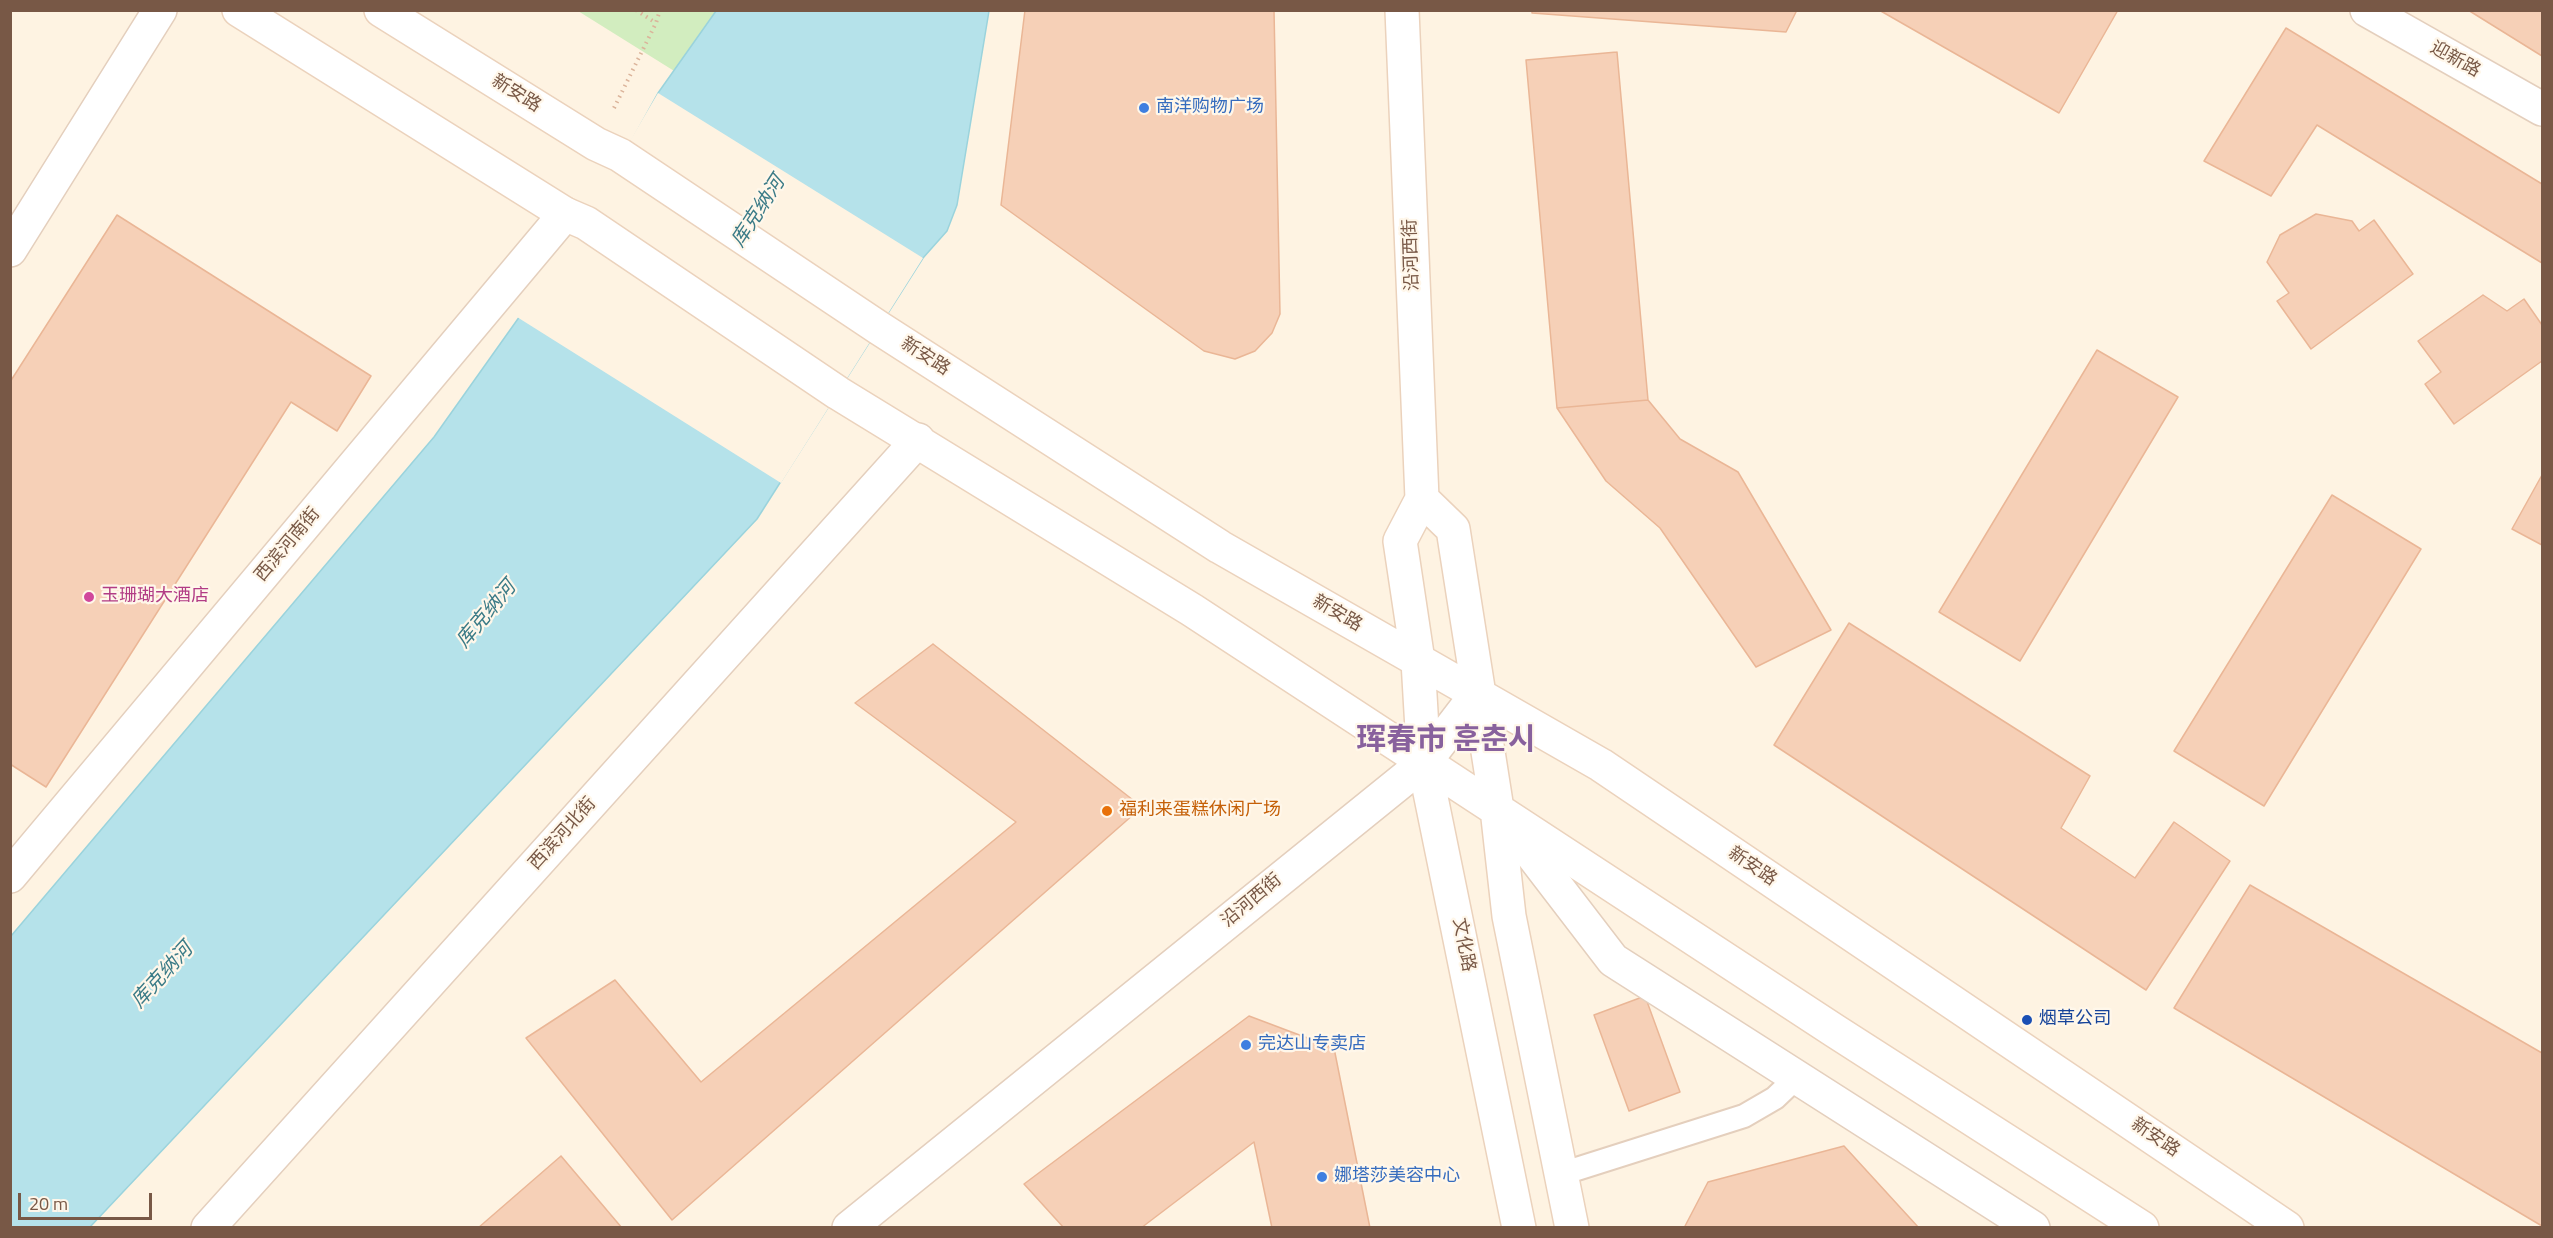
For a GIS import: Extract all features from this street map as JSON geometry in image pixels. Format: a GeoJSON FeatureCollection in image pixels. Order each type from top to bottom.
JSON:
{"type":"FeatureCollection","features":[{"type":"Feature","properties":{"kind":"main road"},"geometry":{"type":"LineString","coordinates":[[10,250],[160,10]]}},
{"type":"Feature","properties":{"kind":"main road"},"geometry":{"type":"LineString","coordinates":[[239,10],[576,218],[838,393],[1192,610],[1835,1031],[2142,1227]]}},
{"type":"Feature","properties":{"kind":"main road","name":"新安路"},"geometry":{"type":"LineString","coordinates":[[381,10],[608,149],[879,328],[1220,547],[1600,765],[2287,1227]]}},
{"type":"Feature","properties":{"kind":"main road","name":"沿河西街"},"geometry":{"type":"LineString","coordinates":[[1402,10],[1422,499],[1400,541],[1418,661]]}},
{"type":"Feature","properties":{"kind":"main road","name":"迎新路"},"geometry":{"type":"LineString","coordinates":[[2367,10],[2542,109]]}},
{"type":"Feature","properties":{"kind":"main road","name":"西滨河南街"},"geometry":{"type":"LineString","coordinates":[[10,876],[576,218]]}},
{"type":"Feature","properties":{"kind":"main road","name":"西滨河北街"},"geometry":{"type":"LineString","coordinates":[[208,1227],[918,440]]}},
{"type":"Feature","properties":{"kind":"main road"},"geometry":{"type":"LineString","coordinates":[[1422,499],[1453,529],[1477,694],[1497,809],[1509,916],[1572,1227]]}},
{"type":"Feature","properties":{"kind":"main road","name":"文化路"},"geometry":{"type":"LineString","coordinates":[[1418,661],[1424,763],[1519,1227]]}},
{"type":"Feature","properties":{"kind":"main road","name":"沿河西街"},"geometry":{"type":"LineString","coordinates":[[849,1227],[1424,763],[1477,694]]}},
{"type":"Feature","properties":{"kind":"main road"},"geometry":{"type":"LineString","coordinates":[[1497,809],[1613,960],[2033,1227]]}},
{"type":"Feature","properties":{"kind":"lane"},"geometry":{"type":"LineString","coordinates":[[1561,1174],[1744,1116],[1775,1098],[1797,1077]]}},
{"type":"Feature","properties":{"kind":"path"},"geometry":{"type":"LineString","coordinates":[[636,10],[656,23]]}},
{"type":"Feature","properties":{"kind":"path"},"geometry":{"type":"LineString","coordinates":[[608,149],[660,10]]}},
{"type":"Feature","properties":{"kind":"green space"},"geometry":{"type":"Polygon","coordinates":[[[578,11],[749,11],[679,74],[578,11]]]}},
{"type":"Feature","properties":{"kind":"water","name":"库克纳河"},"geometry":{"type":"Polygon","coordinates":[[[716,11],[989,11],[957,205],[947,231],[923,258],[757,519],[90,1227],[11,1228],[11,936],[434,437],[586,223],[658,93],[716,11]]]}},
{"type":"Feature","properties":{"kind":"pier"},"geometry":{"type":"Polygon","coordinates":[[[658,93],[923,258],[781,483],[517,317],[583,221],[658,93]]]}},
{"type":"Feature","properties":{"kind":"building","name":"南洋购物广场"},"geometry":{"type":"Polygon","coordinates":[[[1025,10],[1274,10],[1280,314],[1272,333],[1255,351],[1235,359],[1204,351],[1001,205],[1025,10]]]}},
{"type":"Feature","properties":{"kind":"building"},"geometry":{"type":"Polygon","coordinates":[[[1532,10],[1797,10],[1786,32],[1532,13],[1532,10]]]}},
{"type":"Feature","properties":{"kind":"building"},"geometry":{"type":"Polygon","coordinates":[[[1879,10],[2118,10],[2059,113],[1879,10]]]}},
{"type":"Feature","properties":{"kind":"building"},"geometry":{"type":"Polygon","coordinates":[[[2468,10],[2542,10],[2542,56],[2468,10]]]}},
{"type":"Feature","properties":{"kind":"building"},"geometry":{"type":"Polygon","coordinates":[[[2286,28],[2542,184],[2542,263],[2317,125],[2271,196],[2204,161],[2286,28]]]}},
{"type":"Feature","properties":{"kind":"building"},"geometry":{"type":"Polygon","coordinates":[[[1617,52],[1648,400],[1557,408],[1526,60],[1617,52]]]}},
{"type":"Feature","properties":{"kind":"building"},"geometry":{"type":"Polygon","coordinates":[[[2316,214],[2352,221],[2359,231],[2374,220],[2413,274],[2311,349],[2277,301],[2289,293],[2267,262],[2280,235],[2316,214]]]}},
{"type":"Feature","properties":{"kind":"building","name":"玉珊瑚大酒店"},"geometry":{"type":"Polygon","coordinates":[[[117,215],[371,376],[337,431],[291,402],[46,787],[10,764],[10,382],[117,215]]]}},
{"type":"Feature","properties":{"kind":"building"},"geometry":{"type":"Polygon","coordinates":[[[2483,295],[2507,311],[2524,299],[2542,325],[2542,361],[2454,424],[2425,384],[2441,372],[2418,341],[2483,295]]]}},
{"type":"Feature","properties":{"kind":"building"},"geometry":{"type":"Polygon","coordinates":[[[2097,350],[2178,397],[2020,661],[1939,612],[2097,350]]]}},
{"type":"Feature","properties":{"kind":"building"},"geometry":{"type":"Polygon","coordinates":[[[1648,400],[1680,439],[1738,472],[1831,630],[1756,667],[1660,528],[1606,481],[1557,408],[1648,400]]]}},
{"type":"Feature","properties":{"kind":"building"},"geometry":{"type":"Polygon","coordinates":[[[2542,475],[2542,545],[2512,529],[2542,475]]]}},
{"type":"Feature","properties":{"kind":"building"},"geometry":{"type":"Polygon","coordinates":[[[2332,495],[2421,549],[2264,806],[2174,751],[2332,495]]]}},
{"type":"Feature","properties":{"kind":"building"},"geometry":{"type":"Polygon","coordinates":[[[1849,623],[2090,776],[2061,828],[2135,878],[2174,822],[2230,861],[2146,990],[1774,745],[1849,623]]]}},
{"type":"Feature","properties":{"kind":"building"},"geometry":{"type":"Polygon","coordinates":[[[933,644],[1142,807],[672,1220],[526,1038],[615,980],[701,1082],[1016,822],[855,703],[933,644]]]}},
{"type":"Feature","properties":{"kind":"building"},"geometry":{"type":"Polygon","coordinates":[[[2250,885],[2542,1053],[2542,1226],[2174,1008],[2250,885]]]}},
{"type":"Feature","properties":{"kind":"building"},"geometry":{"type":"Polygon","coordinates":[[[1645,996],[1680,1092],[1629,1111],[1594,1015],[1645,996]]]}},
{"type":"Feature","properties":{"kind":"building"},"geometry":{"type":"Polygon","coordinates":[[[1249,1016],[1334,1048],[1370,1228],[1272,1228],[1254,1142],[1141,1228],[1064,1228],[1024,1184],[1249,1016]]]}},
{"type":"Feature","properties":{"kind":"building"},"geometry":{"type":"Polygon","coordinates":[[[1844,1146],[1919,1228],[1684,1228],[1708,1182],[1844,1146]]]}},
{"type":"Feature","properties":{"kind":"building"},"geometry":{"type":"Polygon","coordinates":[[[561,1156],[622,1228],[478,1228],[561,1156]]]}},
{"type":"Feature","properties":{"kind":"place","name":"南洋购物广场"},"geometry":{"type":"Point","coordinates":[1144,108]}},
{"type":"Feature","properties":{"kind":"place","name":"玉珊瑚大酒店"},"geometry":{"type":"Point","coordinates":[89,597]}},
{"type":"Feature","properties":{"kind":"place","name":"福利来蛋糕休闲广场"},"geometry":{"type":"Point","coordinates":[1107,811]}},
{"type":"Feature","properties":{"kind":"place","name":"烟草公司"},"geometry":{"type":"Point","coordinates":[2027,1020]}},
{"type":"Feature","properties":{"kind":"place","name":"完达山专卖店"},"geometry":{"type":"Point","coordinates":[1246,1045]}},
{"type":"Feature","properties":{"kind":"place","name":"娜塔莎美容中心"},"geometry":{"type":"Point","coordinates":[1322,1177]}},
{"type":"Feature","properties":{"kind":"district","name":"珲春市 훈춘시"},"geometry":{"type":"Point","coordinates":[1446,742]}}]}
